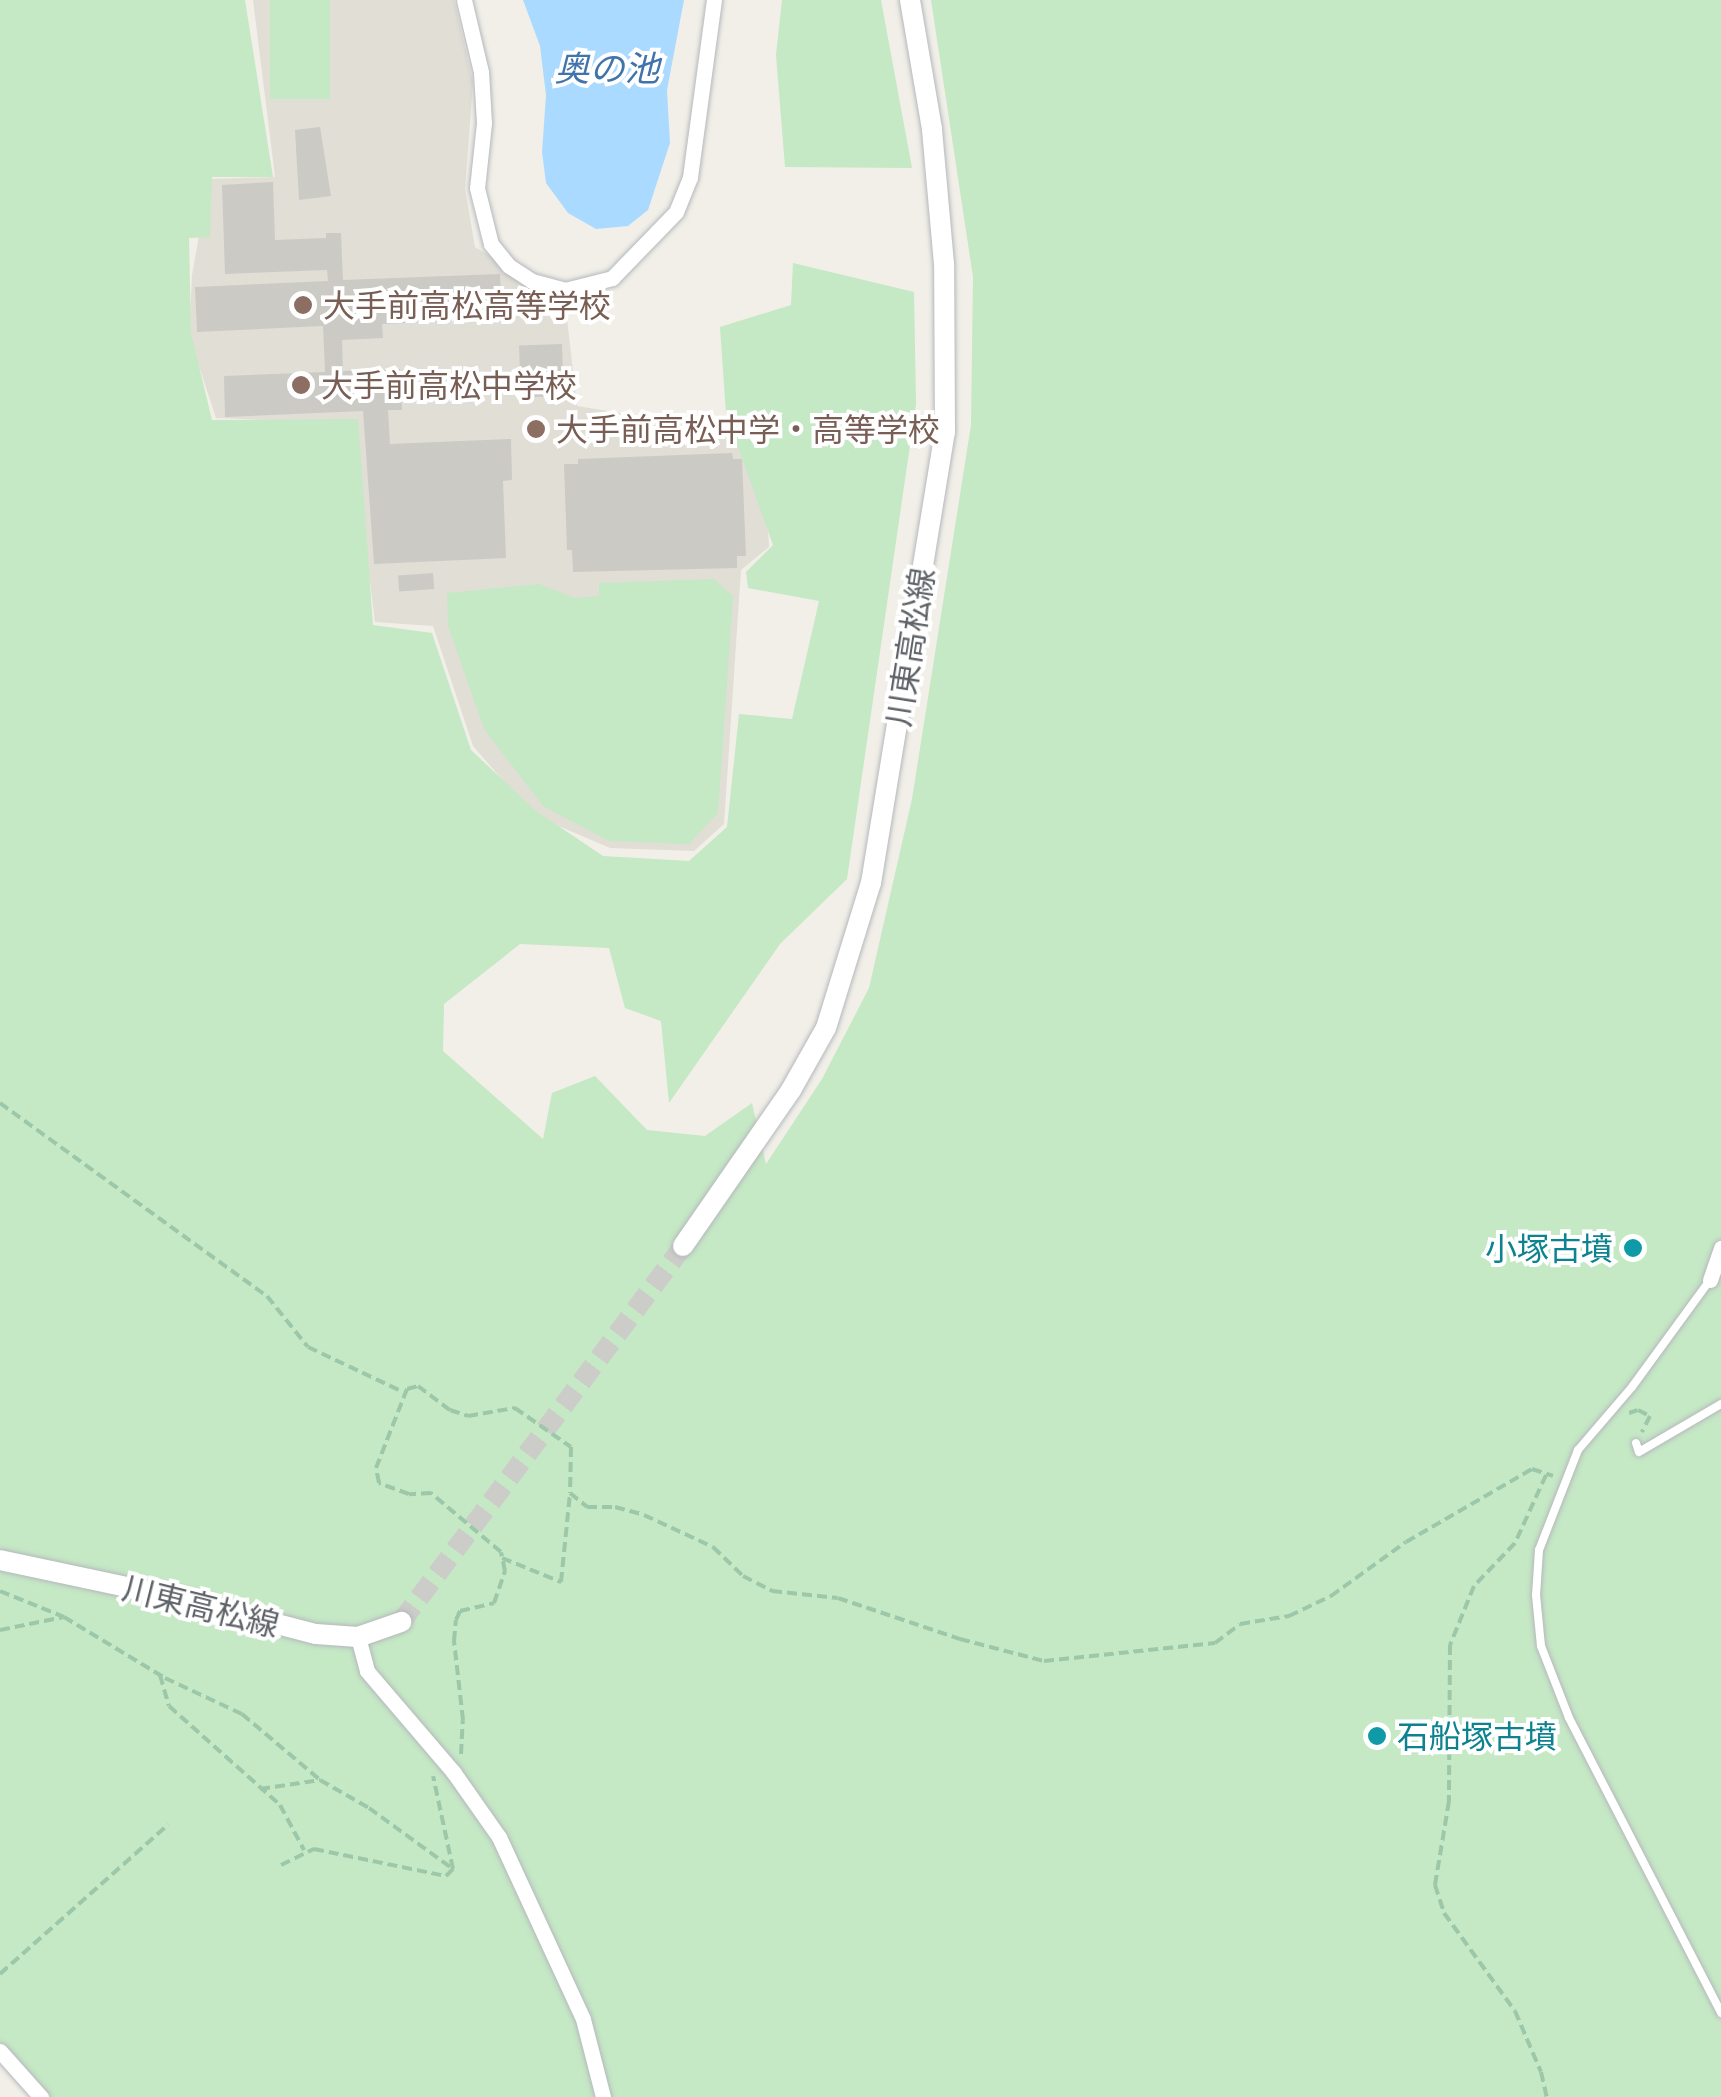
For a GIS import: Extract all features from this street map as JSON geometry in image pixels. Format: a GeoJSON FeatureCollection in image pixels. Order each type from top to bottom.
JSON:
{"type":"FeatureCollection","features":[{"type":"Feature","properties":{"kind":"main road","name":"川東高松線"},"geometry":{"type":"LineString","coordinates":[[682,1246],[792,1090],[826,1028],[871,883],[945,432],[944,264],[932,129],[910,0]]}},
{"type":"Feature","properties":{"kind":"main road","name":"川東高松線"},"geometry":{"type":"LineString","coordinates":[[0,1560],[166,1594],[316,1634],[358,1638],[401,1622]]}},
{"type":"Feature","properties":{"kind":"street"},"geometry":{"type":"LineString","coordinates":[[464,0],[481,72],[484,123],[477,188],[491,244],[509,266],[532,281],[566,290],[612,278],[676,212],[690,177],[714,0]]}},
{"type":"Feature","properties":{"kind":"street"},"geometry":{"type":"LineString","coordinates":[[1710,1280],[1721,1248]]}},
{"type":"Feature","properties":{"kind":"street"},"geometry":{"type":"LineString","coordinates":[[358,1638],[368,1672],[454,1773],[499,1837],[583,2020],[604,2097]]}},
{"type":"Feature","properties":{"kind":"street"},"geometry":{"type":"LineString","coordinates":[[0,2051],[41,2097]]}},
{"type":"Feature","properties":{"kind":"lane"},"geometry":{"type":"LineString","coordinates":[[1710,1280],[1632,1387],[1578,1450],[1563,1480],[1539,1550],[1536,1595],[1541,1646],[1569,1718],[1721,2014]]}},
{"type":"Feature","properties":{"kind":"lane"},"geometry":{"type":"LineString","coordinates":[[1636,1442],[1639,1452],[1721,1404]]}},
{"type":"Feature","properties":{"kind":"path"},"geometry":{"type":"LineString","coordinates":[[0,1104],[267,1296],[308,1347],[371,1373],[405,1393]]}},
{"type":"Feature","properties":{"kind":"path"},"geometry":{"type":"LineString","coordinates":[[454,1773],[462,1750],[463,1720],[454,1641],[456,1620],[460,1612],[494,1603],[505,1571],[502,1558],[501,1552],[431,1494],[410,1494],[378,1483],[376,1468],[405,1393],[418,1386],[450,1410],[468,1416],[516,1408],[572,1448],[561,1582],[502,1558]]}},
{"type":"Feature","properties":{"kind":"path"},"geometry":{"type":"LineString","coordinates":[[1636,1442],[1650,1416],[1644,1413]]}},
{"type":"Feature","properties":{"kind":"path"},"geometry":{"type":"LineString","coordinates":[[570,1494],[587,1507],[644,1516],[713,1547],[743,1576],[782,1594],[838,1598],[960,1639],[1044,1661],[1215,1643],[1240,1624],[1290,1616],[1331,1596],[1406,1542],[1532,1470],[1563,1480]]}},
{"type":"Feature","properties":{"kind":"path"},"geometry":{"type":"LineString","coordinates":[[1546,1475],[1516,1543],[1474,1586],[1450,1645],[1449,1801],[1436,1885],[1444,1913],[1515,2011],[1541,2072],[1546,2097]]}},
{"type":"Feature","properties":{"kind":"path"},"geometry":{"type":"LineString","coordinates":[[0,1591],[64,1617],[160,1675],[242,1714],[320,1780],[369,1808],[453,1869]]}},
{"type":"Feature","properties":{"kind":"path"},"geometry":{"type":"LineString","coordinates":[[0,1630],[64,1617]]}},
{"type":"Feature","properties":{"kind":"path"},"geometry":{"type":"LineString","coordinates":[[160,1675],[169,1706],[280,1806],[304,1850]]}},
{"type":"Feature","properties":{"kind":"path"},"geometry":{"type":"LineString","coordinates":[[438,1753],[431,1770],[453,1869]]}},
{"type":"Feature","properties":{"kind":"path"},"geometry":{"type":"LineString","coordinates":[[259,1790],[320,1780]]}},
{"type":"Feature","properties":{"kind":"path"},"geometry":{"type":"LineString","coordinates":[[0,1974],[168,1825]]}},
{"type":"Feature","properties":{"kind":"path"},"geometry":{"type":"LineString","coordinates":[[282,1865],[304,1850],[446,1876],[453,1869]]}},
{"type":"Feature","properties":{"kind":"shaded area","name":"大手前高松中学・高等学校"},"geometry":{"type":"Polygon","coordinates":[[[253,0],[454,0],[473,82],[465,189],[475,247],[565,301],[577,406],[763,436],[769,547],[741,570],[724,824],[694,851],[610,848],[533,815],[473,746],[433,626],[375,622],[350,423],[216,418],[189,336],[192,275],[209,179],[275,177],[253,0]]]}},
{"type":"Feature","properties":{"kind":"green space"},"geometry":{"type":"Polygon","coordinates":[[[0,0],[245,0],[273,177],[212,177],[210,237],[189,238],[191,333],[212,420],[358,419],[373,625],[432,633],[471,750],[536,811],[603,856],[689,861],[727,827],[739,714],[792,719],[819,601],[748,588],[746,572],[773,545],[726,413],[720,327],[791,305],[793,263],[914,292],[916,404],[847,879],[780,944],[669,1103],[661,1021],[625,1008],[609,948],[520,944],[444,1004],[443,1051],[543,1139],[552,1093],[595,1076],[647,1130],[705,1136],[752,1103],[766,1164],[822,1079],[869,988],[912,799],[971,425],[973,277],[931,0],[1721,0],[1721,2097],[49,2097],[0,2045],[0,0]]]}},
{"type":"Feature","properties":{"kind":"green space"},"geometry":{"type":"Polygon","coordinates":[[[270,0],[330,0],[330,99],[270,99],[270,0]]]}},
{"type":"Feature","properties":{"kind":"green space"},"geometry":{"type":"Polygon","coordinates":[[[782,0],[881,0],[912,168],[785,167],[776,55],[782,0]]]}},
{"type":"Feature","properties":{"kind":"green space"},"geometry":{"type":"Polygon","coordinates":[[[714,579],[733,596],[718,813],[689,844],[609,841],[543,806],[484,729],[448,626],[447,593],[539,584],[575,598],[599,596],[599,583],[714,579]]]}},
{"type":"Feature","properties":{"kind":"water","name":"奥の池"},"geometry":{"type":"Polygon","coordinates":[[[523,0],[684,0],[667,90],[670,143],[648,210],[628,226],[596,229],[568,213],[546,183],[542,152],[546,95],[540,46],[523,0]]]}},
{"type":"Feature","properties":{"kind":"building"},"geometry":{"type":"Polygon","coordinates":[[[320,127],[331,196],[299,200],[295,130],[320,127]]]}},
{"type":"Feature","properties":{"kind":"building"},"geometry":{"type":"Polygon","coordinates":[[[273,182],[275,240],[326,238],[326,233],[341,233],[343,280],[500,274],[502,319],[382,324],[383,338],[342,340],[343,371],[400,369],[402,410],[388,410],[390,444],[511,439],[512,480],[503,481],[506,558],[374,564],[363,411],[225,417],[224,376],[325,372],[323,326],[197,332],[195,287],[328,281],[327,270],[225,274],[222,185],[273,182]]]}},
{"type":"Feature","properties":{"kind":"building"},"geometry":{"type":"Polygon","coordinates":[[[562,344],[564,396],[521,397],[519,346],[562,344]]]}},
{"type":"Feature","properties":{"kind":"building"},"geometry":{"type":"Polygon","coordinates":[[[732,453],[733,459],[742,459],[746,556],[737,556],[737,568],[573,572],[572,550],[567,550],[564,464],[578,464],[578,459],[732,453]]]}},
{"type":"Feature","properties":{"kind":"building"},"geometry":{"type":"Polygon","coordinates":[[[433,573],[434,589],[399,591],[398,575],[433,573]]]}},
{"type":"Feature","properties":{"kind":"tunnel"},"geometry":{"type":"LineString","coordinates":[[401,1622],[683,1246]]}},
{"type":"Feature","properties":{"kind":"place","name":"大手前高松高等学校"},"geometry":{"type":"Point","coordinates":[303,305]}},
{"type":"Feature","properties":{"kind":"place","name":"大手前高松中学校"},"geometry":{"type":"Point","coordinates":[301,385]}},
{"type":"Feature","properties":{"kind":"place","name":"大手前高松中学・高等学校"},"geometry":{"type":"Point","coordinates":[536,429]}},
{"type":"Feature","properties":{"kind":"place","name":"小塚古墳"},"geometry":{"type":"Point","coordinates":[1633,1248]}},
{"type":"Feature","properties":{"kind":"place","name":"石船塚古墳"},"geometry":{"type":"Point","coordinates":[1377,1736]}}]}
